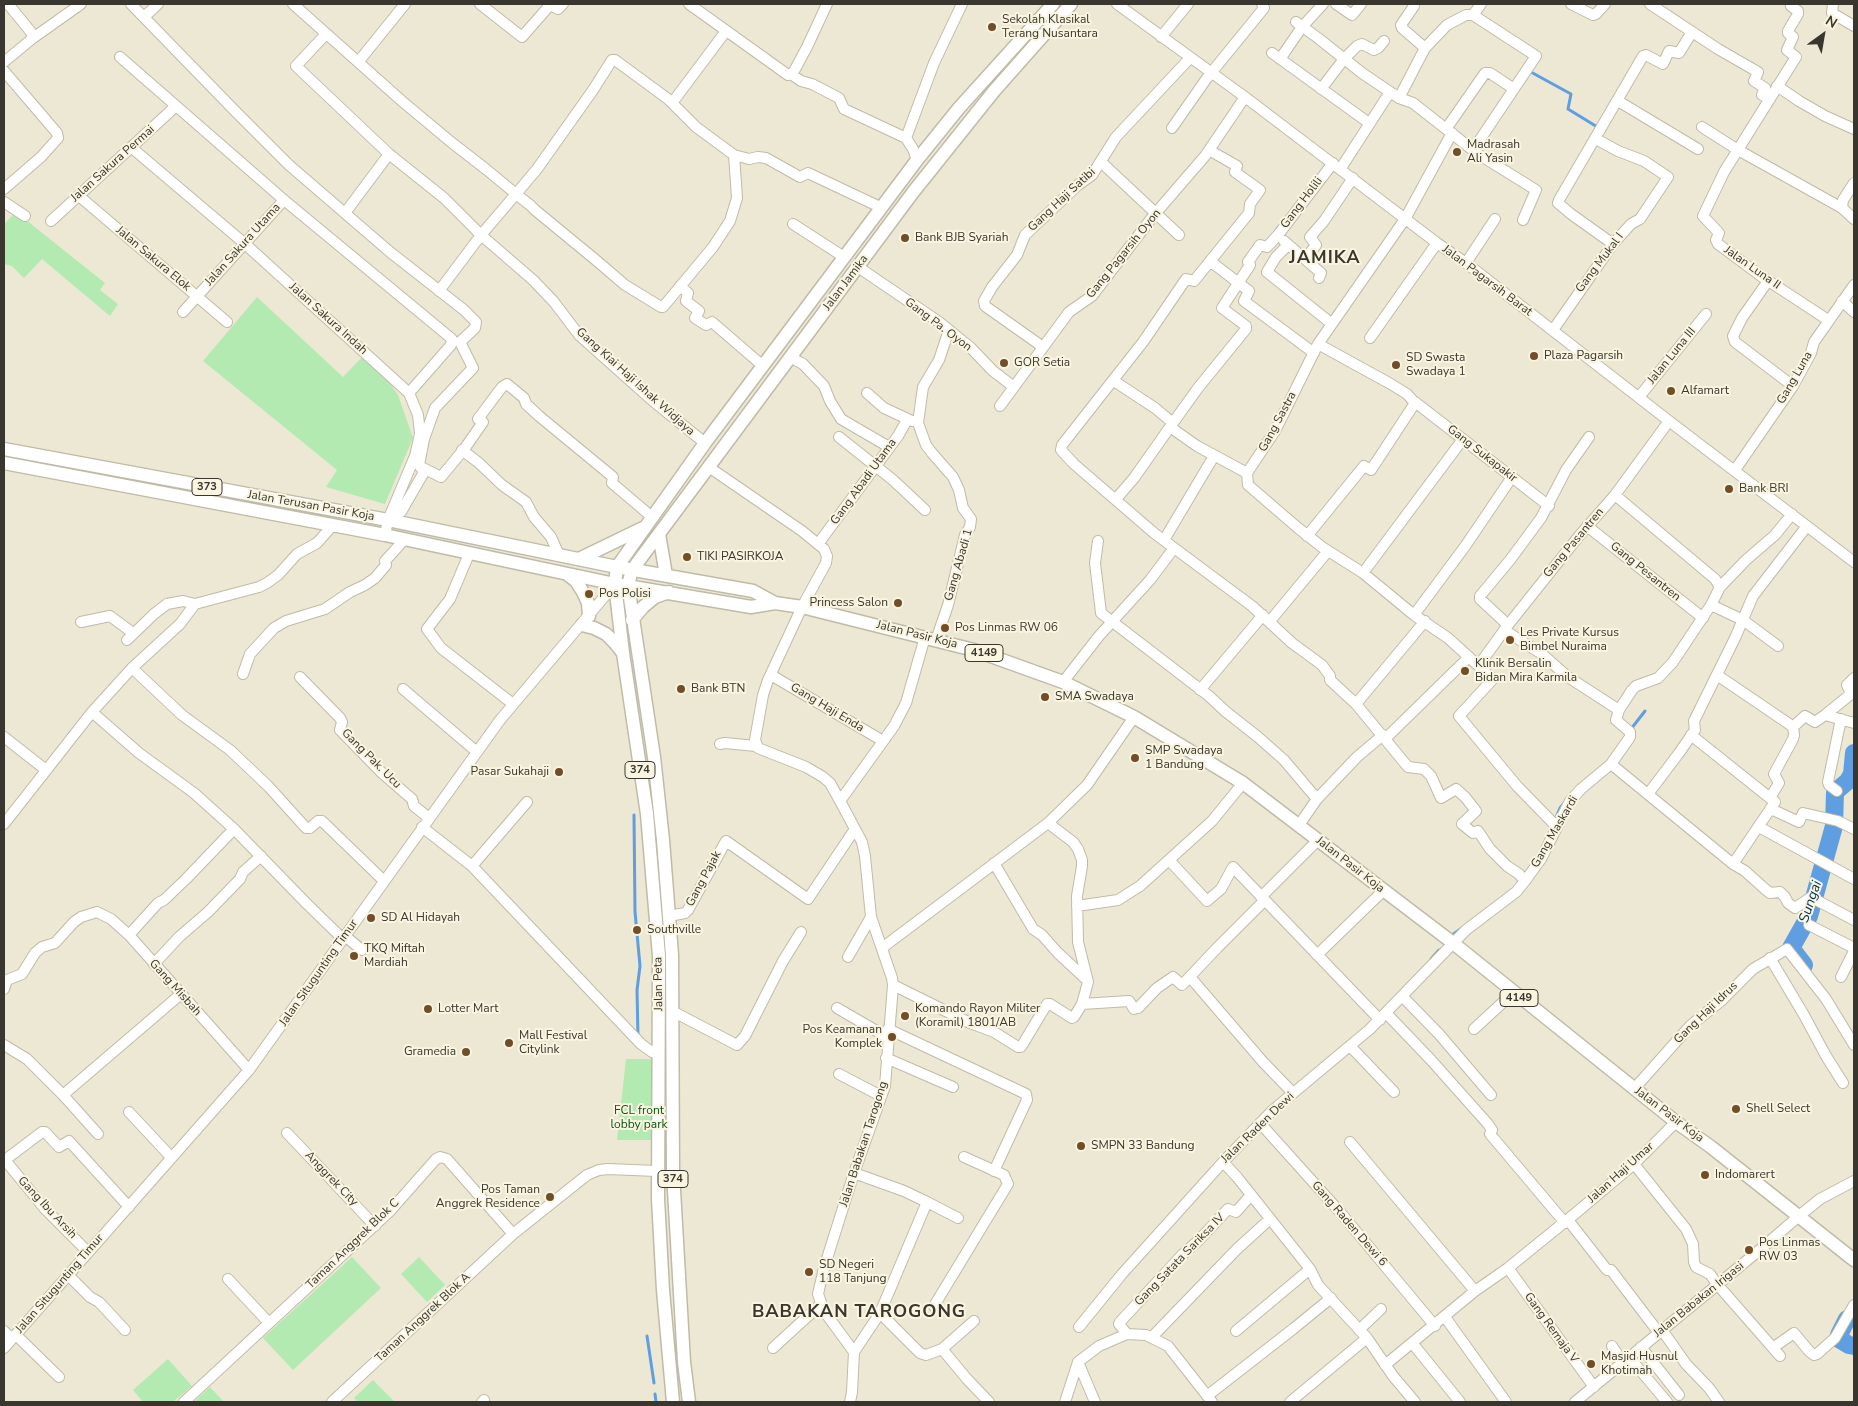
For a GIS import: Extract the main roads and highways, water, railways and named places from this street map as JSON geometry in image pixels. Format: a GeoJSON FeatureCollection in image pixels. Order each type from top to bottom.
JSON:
{"type":"FeatureCollection","features":[{"type":"Feature","properties":{"kind":"main road","name":"Jalan Jamika"},"geometry":{"type":"LineString","coordinates":[[617,568],[705,443],[916,160],[959,108],[1052,4]]}},
{"type":"Feature","properties":{"kind":"main road","name":"Jalan Jamika"},"geometry":{"type":"LineString","coordinates":[[632,570],[914,191],[994,91],[1067,9],[1079,4]]}},
{"type":"Feature","properties":{"kind":"main road","name":"Jalan Terusan Pasir Koja"},"geometry":{"type":"LineString","coordinates":[[4,449],[389,518],[617,568]]}},
{"type":"Feature","properties":{"kind":"main road","name":"Jalan Terusan Pasir Koja"},"geometry":{"type":"LineString","coordinates":[[4,463],[406,539],[615,584]]}},
{"type":"Feature","properties":{"kind":"main road"},"geometry":{"type":"LineString","coordinates":[[579,559],[648,522]]}},
{"type":"Feature","properties":{"kind":"main road"},"geometry":{"type":"LineString","coordinates":[[659,534],[666,575]]}},
{"type":"Feature","properties":{"kind":"main road","name":"Jalan Pasir Koja"},"geometry":{"type":"LineString","coordinates":[[617,568],[754,591],[775,603]]}},
{"type":"Feature","properties":{"kind":"main road","name":"Jalan Peta"},"geometry":{"type":"LineString","coordinates":[[617,568],[615,584],[623,653],[647,814],[658,956],[657,1172],[663,1290],[673,1402]]}},
{"type":"Feature","properties":{"kind":"main road","name":"Jalan Peta"},"geometry":{"type":"LineString","coordinates":[[632,570],[628,586],[654,758],[663,840],[672,955],[673,1173],[684,1362],[689,1402]]}},
{"type":"Feature","properties":{"kind":"main road"},"geometry":{"type":"LineString","coordinates":[[566,573],[576,581],[583,592],[588,604],[586,620],[594,628],[606,634],[623,653]]}},
{"type":"Feature","properties":{"kind":"main road","name":"Jalan Pasir Koja"},"geometry":{"type":"LineString","coordinates":[[615,584],[751,607],[775,603],[802,607],[931,638],[974,650],[1063,682],[1134,717],[1243,783],[1299,825],[1453,943],[1634,1089],[1854,1260]]}},
{"type":"Feature","properties":{"kind":"main road"},"geometry":{"type":"LineString","coordinates":[[632,620],[655,597],[669,592]]}},
{"type":"Feature","properties":{"kind":"main road"},"geometry":{"type":"LineString","coordinates":[[658,956],[672,955]]}},
{"type":"Feature","properties":{"kind":"main road"},"geometry":{"type":"LineString","coordinates":[[670,1363],[684,1362]]}},
{"type":"Feature","properties":{"kind":"waterway"},"geometry":{"type":"LineString","coordinates":[[1529,71],[1571,94],[1568,109],[1599,128]]}},
{"type":"Feature","properties":{"kind":"waterway"},"geometry":{"type":"LineString","coordinates":[[1631,729],[1645,711]]}},
{"type":"Feature","properties":{"kind":"waterway","name":"Sungai"},"geometry":{"type":"LineString","coordinates":[[1804,965],[1791,948],[1809,916],[1834,826],[1835,792],[1848,781],[1852,774],[1854,753]]}},
{"type":"Feature","properties":{"kind":"waterway"},"geometry":{"type":"LineString","coordinates":[[1554,822],[1565,802]]}},
{"type":"Feature","properties":{"kind":"waterway"},"geometry":{"type":"LineString","coordinates":[[634,815],[635,912],[640,966],[637,990],[638,1037]]}},
{"type":"Feature","properties":{"kind":"waterway"},"geometry":{"type":"LineString","coordinates":[[1452,935],[1462,928]]}},
{"type":"Feature","properties":{"kind":"waterway"},"geometry":{"type":"LineString","coordinates":[[1431,959],[1439,950]]}},
{"type":"Feature","properties":{"kind":"waterway","name":"Sungai"},"geometry":{"type":"LineString","coordinates":[[1847,1319],[1839,1339],[1854,1346]]}},
{"type":"Feature","properties":{"kind":"waterway"},"geometry":{"type":"LineString","coordinates":[[647,1336],[654,1383]]}},
{"type":"Feature","properties":{"kind":"waterway"},"geometry":{"type":"LineString","coordinates":[[655,1394],[656,1402]]}},
{"type":"Feature","properties":{"kind":"place","name":"Sekolah Klasikal Terang Nusantara"},"geometry":{"type":"Point","coordinates":[992,27]}},
{"type":"Feature","properties":{"kind":"place","name":"Madrasah Ali Yasin"},"geometry":{"type":"Point","coordinates":[1457,152]}},
{"type":"Feature","properties":{"kind":"place","name":"Bank BJB Syariah"},"geometry":{"type":"Point","coordinates":[905,238]}},
{"type":"Feature","properties":{"kind":"place","name":"Plaza Pagarsih"},"geometry":{"type":"Point","coordinates":[1534,356]}},
{"type":"Feature","properties":{"kind":"place","name":"GOR Setia"},"geometry":{"type":"Point","coordinates":[1004,363]}},
{"type":"Feature","properties":{"kind":"place","name":"SD Swasta Swadaya 1"},"geometry":{"type":"Point","coordinates":[1396,365]}},
{"type":"Feature","properties":{"kind":"place","name":"Alfamart"},"geometry":{"type":"Point","coordinates":[1671,391]}},
{"type":"Feature","properties":{"kind":"place","name":"Bank BRI"},"geometry":{"type":"Point","coordinates":[1729,489]}},
{"type":"Feature","properties":{"kind":"place","name":"TIKI PASIRKOJA"},"geometry":{"type":"Point","coordinates":[687,557]}},
{"type":"Feature","properties":{"kind":"place","name":"Pos Polisi"},"geometry":{"type":"Point","coordinates":[589,594]}},
{"type":"Feature","properties":{"kind":"place","name":"Princess Salon"},"geometry":{"type":"Point","coordinates":[898,603]}},
{"type":"Feature","properties":{"kind":"place","name":"Pos Linmas RW 06"},"geometry":{"type":"Point","coordinates":[945,628]}},
{"type":"Feature","properties":{"kind":"place","name":"Les Private Kursus Bimbel Nuraima"},"geometry":{"type":"Point","coordinates":[1510,640]}},
{"type":"Feature","properties":{"kind":"place","name":"Klinik Bersalin Bidan Mira Karmila"},"geometry":{"type":"Point","coordinates":[1465,671]}},
{"type":"Feature","properties":{"kind":"place","name":"Bank BTN"},"geometry":{"type":"Point","coordinates":[681,689]}},
{"type":"Feature","properties":{"kind":"place","name":"SMA Swadaya"},"geometry":{"type":"Point","coordinates":[1045,697]}},
{"type":"Feature","properties":{"kind":"place","name":"SMP Swadaya 1 Bandung"},"geometry":{"type":"Point","coordinates":[1135,758]}},
{"type":"Feature","properties":{"kind":"place","name":"Pasar Sukahaji"},"geometry":{"type":"Point","coordinates":[559,772]}},
{"type":"Feature","properties":{"kind":"place","name":"SD Al Hidayah"},"geometry":{"type":"Point","coordinates":[371,918]}},
{"type":"Feature","properties":{"kind":"place","name":"Southville"},"geometry":{"type":"Point","coordinates":[637,930]}},
{"type":"Feature","properties":{"kind":"place","name":"TKQ Miftah Mardiah"},"geometry":{"type":"Point","coordinates":[354,956]}},
{"type":"Feature","properties":{"kind":"place","name":"Lotter Mart"},"geometry":{"type":"Point","coordinates":[428,1009]}},
{"type":"Feature","properties":{"kind":"place","name":"Komando Rayon Militer (Koramil) 1801/AB"},"geometry":{"type":"Point","coordinates":[905,1016]}},
{"type":"Feature","properties":{"kind":"place","name":"Pos Keamanan Komplek"},"geometry":{"type":"Point","coordinates":[892,1037]}},
{"type":"Feature","properties":{"kind":"place","name":"Mall Festival Citylink"},"geometry":{"type":"Point","coordinates":[509,1043]}},
{"type":"Feature","properties":{"kind":"place","name":"Gramedia"},"geometry":{"type":"Point","coordinates":[466,1052]}},
{"type":"Feature","properties":{"kind":"place","name":"Shell Select"},"geometry":{"type":"Point","coordinates":[1736,1109]}},
{"type":"Feature","properties":{"kind":"place","name":"SMPN 33 Bandung"},"geometry":{"type":"Point","coordinates":[1081,1146]}},
{"type":"Feature","properties":{"kind":"place","name":"Indomarert"},"geometry":{"type":"Point","coordinates":[1705,1175]}},
{"type":"Feature","properties":{"kind":"place","name":"Pos Taman Anggrek Residence"},"geometry":{"type":"Point","coordinates":[550,1197]}},
{"type":"Feature","properties":{"kind":"place","name":"Pos Linmas RW 03"},"geometry":{"type":"Point","coordinates":[1749,1250]}},
{"type":"Feature","properties":{"kind":"place","name":"SD Negeri 118 Tanjung"},"geometry":{"type":"Point","coordinates":[809,1272]}},
{"type":"Feature","properties":{"kind":"place","name":"Masjid Husnul Khotimah"},"geometry":{"type":"Point","coordinates":[1591,1364]}},
{"type":"Feature","properties":{"kind":"district","name":"JAMIKA"},"geometry":{"type":"Point","coordinates":[1325,259]}},
{"type":"Feature","properties":{"kind":"district","name":"BABAKAN TAROGONG"},"geometry":{"type":"Point","coordinates":[859,1313]}},
{"type":"Feature","properties":{"kind":"park label","name":"FCL front lobby park"},"geometry":{"type":"Point","coordinates":[639,1118]}}]}
